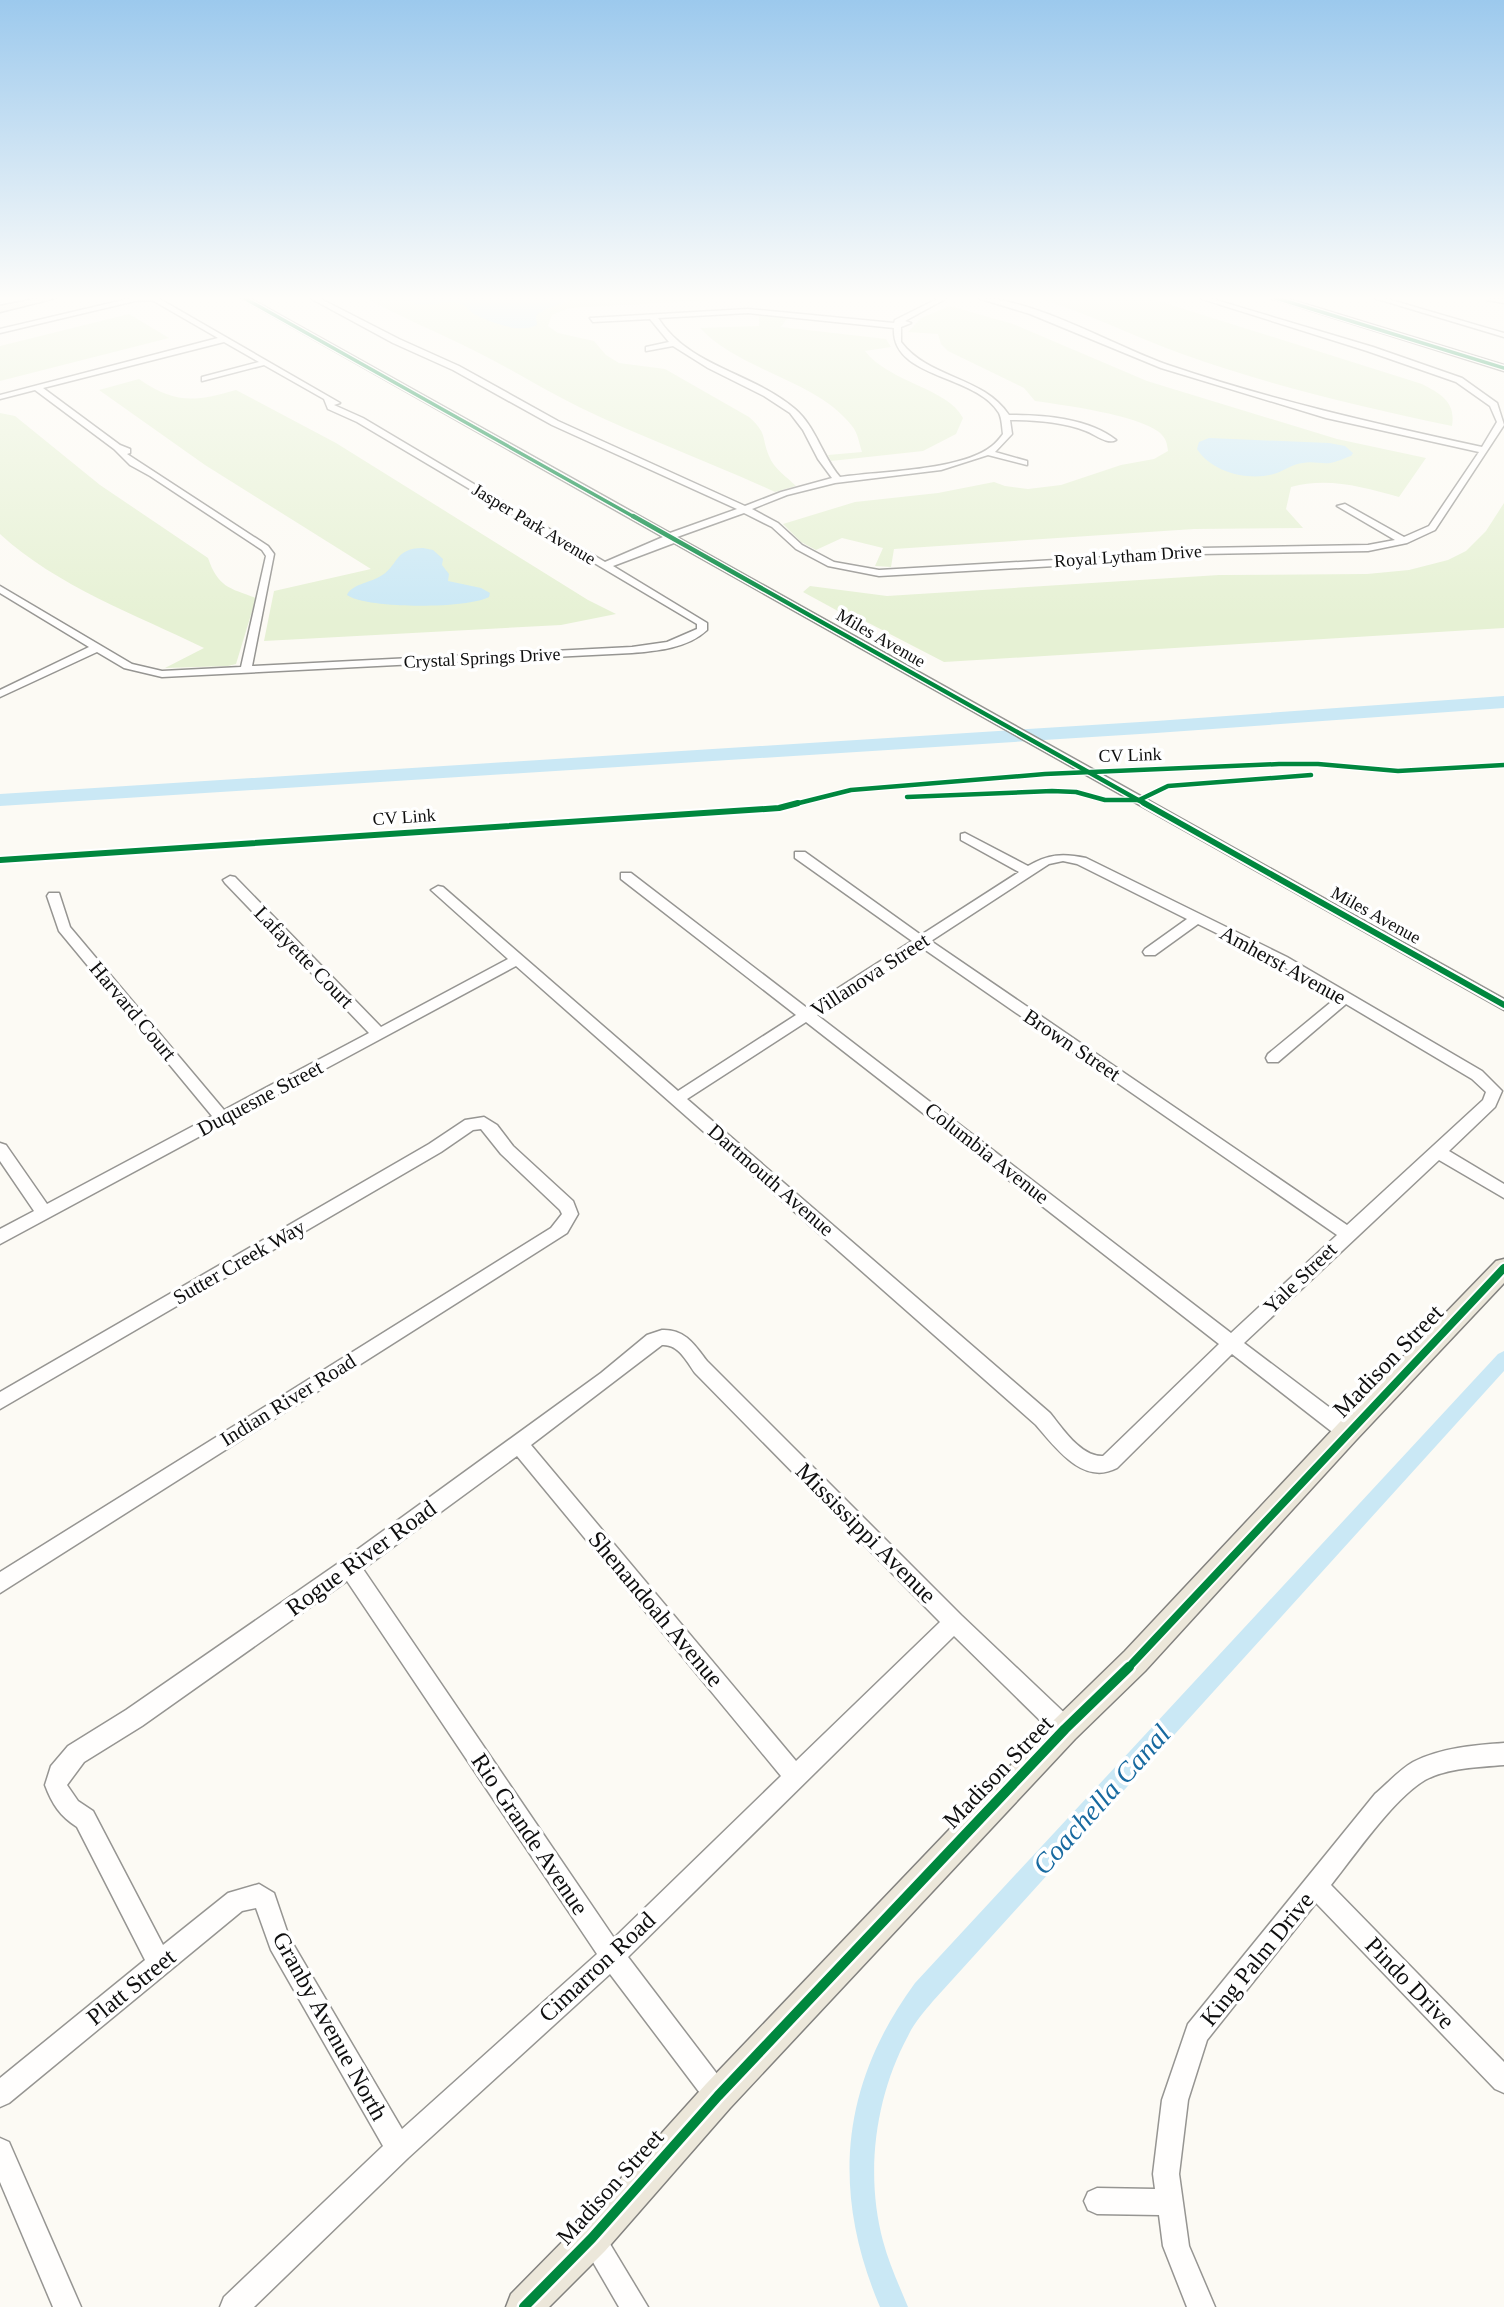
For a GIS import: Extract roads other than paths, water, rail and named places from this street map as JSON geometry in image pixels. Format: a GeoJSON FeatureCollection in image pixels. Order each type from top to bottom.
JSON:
{"type":"FeatureCollection","features":[{"type":"Feature","properties":{"kind":"main road","name":"Madison Street"},"geometry":{"type":"LineString","coordinates":[[524,2307],[592,2238],[718,2096],[1065,1729],[1135,1661],[1347,1432],[1504,1268]]}},
{"type":"Feature","properties":{"kind":"street"},"geometry":{"type":"LineString","coordinates":[[61,406],[117,447],[122,456],[265,548],[271,555],[245,671]]}},
{"type":"Feature","properties":{"kind":"street","name":"Jasper Park Avenue"},"geometry":{"type":"LineString","coordinates":[[330,406],[360,420],[702,623],[702,630]]}},
{"type":"Feature","properties":{"kind":"street","name":"Miles Avenue"},"geometry":{"type":"LineString","coordinates":[[426,406],[671,539]]}},
{"type":"Feature","properties":{"kind":"street","name":"Miles Avenue"},"geometry":{"type":"LineString","coordinates":[[435,406],[671,539],[775,603],[900,667],[1504,1005]]}},
{"type":"Feature","properties":{"kind":"street","name":"Royal Lytham Drive"},"geometry":{"type":"LineString","coordinates":[[523,406],[555,424],[686,480],[745,509],[775,525],[799,547],[831,564],[879,573],[1125,559],[1200,551],[1368,548],[1404,541],[1432,528],[1497,432],[1500,422],[1494,406]]}},
{"type":"Feature","properties":{"kind":"street"},"geometry":{"type":"LineString","coordinates":[[785,406],[805,421],[817,452],[838,480]]}},
{"type":"Feature","properties":{"kind":"street"},"geometry":{"type":"LineString","coordinates":[[603,566],[706,528],[712,522],[770,499],[838,480],[933,470],[987,452],[1004,437],[1007,430],[1007,418],[1000,406]]}},
{"type":"Feature","properties":{"kind":"street"},"geometry":{"type":"LineString","coordinates":[[1295,406],[1329,416],[1483,450]]}},
{"type":"Feature","properties":{"kind":"street"},"geometry":{"type":"LineString","coordinates":[[1007,418],[1061,421],[1100,433],[1112,440]]}},
{"type":"Feature","properties":{"kind":"street"},"geometry":{"type":"LineString","coordinates":[[987,452],[1024,463]]}},
{"type":"Feature","properties":{"kind":"street"},"geometry":{"type":"LineString","coordinates":[[1342,506],[1404,541]]}},
{"type":"Feature","properties":{"kind":"street","name":"Crystal Springs Drive"},"geometry":{"type":"LineString","coordinates":[[0,589],[128,666],[162,674],[632,650],[674,643],[702,630]]}},
{"type":"Feature","properties":{"kind":"street"},"geometry":{"type":"LineString","coordinates":[[0,694],[96,648]]}},
{"type":"Feature","properties":{"kind":"street"},"geometry":{"type":"LineString","coordinates":[[965,837],[1029,872]]}},
{"type":"Feature","properties":{"kind":"street","name":"Brown Street"},"geometry":{"type":"LineString","coordinates":[[800,855],[1346,1233]]}},
{"type":"Feature","properties":{"kind":"street","name":"Villanova Street"},"geometry":{"type":"LineString","coordinates":[[678,1098],[1045,861],[1063,857]]}},
{"type":"Feature","properties":{"kind":"street","name":"Amherst Avenue"},"geometry":{"type":"LineString","coordinates":[[1063,857],[1081,861],[1282,960],[1477,1075],[1494,1091]]}},
{"type":"Feature","properties":{"kind":"street","name":"Columbia Avenue"},"geometry":{"type":"LineString","coordinates":[[626,876],[1347,1432]]}},
{"type":"Feature","properties":{"kind":"street","name":"Lafayette Court"},"geometry":{"type":"LineString","coordinates":[[230,880],[379,1034]]}},
{"type":"Feature","properties":{"kind":"street","name":"Dartmouth Avenue"},"geometry":{"type":"LineString","coordinates":[[438,890],[1043,1419],[1080,1457],[1104,1465]]}},
{"type":"Feature","properties":{"kind":"street","name":"Harvard Court"},"geometry":{"type":"LineString","coordinates":[[54,896],[64,928],[223,1119]]}},
{"type":"Feature","properties":{"kind":"street"},"geometry":{"type":"LineString","coordinates":[[1150,952],[1197,918]]}},
{"type":"Feature","properties":{"kind":"street","name":"Duquesne Street"},"geometry":{"type":"LineString","coordinates":[[0,1237],[519,959]]}},
{"type":"Feature","properties":{"kind":"street"},"geometry":{"type":"LineString","coordinates":[[1273,1058],[1345,999]]}},
{"type":"Feature","properties":{"kind":"street","name":"Yale Street"},"geometry":{"type":"LineString","coordinates":[[1104,1465],[1114,1461],[1148,1424],[1346,1233],[1490,1103],[1494,1091]]}},
{"type":"Feature","properties":{"kind":"street","name":"Indian River Road"},"geometry":{"type":"LineString","coordinates":[[0,1583],[564,1227],[570,1214],[567,1206],[507,1150],[492,1129],[484,1123],[477,1123]]}},
{"type":"Feature","properties":{"kind":"street","name":"Sutter Creek Way"},"geometry":{"type":"LineString","coordinates":[[0,1401],[435,1148],[463,1127],[477,1123]]}},
{"type":"Feature","properties":{"kind":"street"},"geometry":{"type":"LineString","coordinates":[[0,1149],[44,1213]]}},
{"type":"Feature","properties":{"kind":"street"},"geometry":{"type":"LineString","coordinates":[[1436,1151],[1504,1192]]}},
{"type":"Feature","properties":{"kind":"street","name":"Rogue River Road"},"geometry":{"type":"LineString","coordinates":[[160,1963],[85,1819],[71,1810],[59,1797],[56,1785],[67,1763],[87,1746],[134,1718],[350,1567],[607,1379],[653,1340],[671,1336]]}},
{"type":"Feature","properties":{"kind":"street","name":"Mississippi Avenue"},"geometry":{"type":"LineString","coordinates":[[671,1336],[681,1340],[701,1367],[954,1622],[1065,1729]]}},
{"type":"Feature","properties":{"kind":"street","name":"Shenandoah Avenue"},"geometry":{"type":"LineString","coordinates":[[518,1443],[794,1775]]}},
{"type":"Feature","properties":{"kind":"street","name":"Rio Grande Avenue"},"geometry":{"type":"LineString","coordinates":[[350,1567],[612,1956],[718,2096]]}},
{"type":"Feature","properties":{"kind":"street","name":"Cimarron Road"},"geometry":{"type":"LineString","coordinates":[[234,2307],[399,2149],[612,1956],[794,1775],[954,1622]]}},
{"type":"Feature","properties":{"kind":"street","name":"King Palm Drive"},"geometry":{"type":"LineString","coordinates":[[1201,2307],[1176,2246],[1166,2174],[1175,2100],[1196,2033],[1383,1802],[1419,1772],[1467,1757],[1504,1754]]}},
{"type":"Feature","properties":{"kind":"street","name":"Pindo Drive"},"geometry":{"type":"LineString","coordinates":[[1316,1886],[1504,2080]]}},
{"type":"Feature","properties":{"kind":"street","name":"Platt Street"},"geometry":{"type":"LineString","coordinates":[[0,2094],[236,1901],[258,1896],[266,1901]]}},
{"type":"Feature","properties":{"kind":"street","name":"Granby Avenue North"},"geometry":{"type":"LineString","coordinates":[[266,1901],[279,1942],[399,2149]]}},
{"type":"Feature","properties":{"kind":"street"},"geometry":{"type":"LineString","coordinates":[[0,2151],[67,2307]]}},
{"type":"Feature","properties":{"kind":"street"},"geometry":{"type":"LineString","coordinates":[[1097,2201],[1170,2202]]}},
{"type":"Feature","properties":{"kind":"street"},"geometry":{"type":"LineString","coordinates":[[592,2238],[634,2307]]}},
{"type":"Feature","properties":{"kind":"water"},"geometry":{"type":"Polygon","coordinates":[[[1209,438],[1329,443],[1345,446],[1353,453],[1333,462],[1306,462],[1267,476],[1244,476],[1222,470],[1204,457],[1197,449],[1199,442],[1209,438]]]}},
{"type":"Feature","properties":{"kind":"water"},"geometry":{"type":"Polygon","coordinates":[[[423,548],[433,550],[443,559],[442,565],[449,574],[448,581],[481,588],[490,593],[489,597],[460,604],[417,606],[374,603],[347,595],[357,586],[385,573],[406,551],[423,548]]]}},
{"type":"Feature","properties":{"kind":"waterway"},"geometry":{"type":"LineString","coordinates":[[0,800],[1156,727],[1504,702]]}},
{"type":"Feature","properties":{"kind":"waterway","name":"Coachella Canal"},"geometry":{"type":"LineString","coordinates":[[894,2307],[879,2273],[869,2238],[863,2203],[862,2167],[864,2131],[872,2095],[883,2060],[902,2023],[924,1992],[1504,1359]]}}]}
